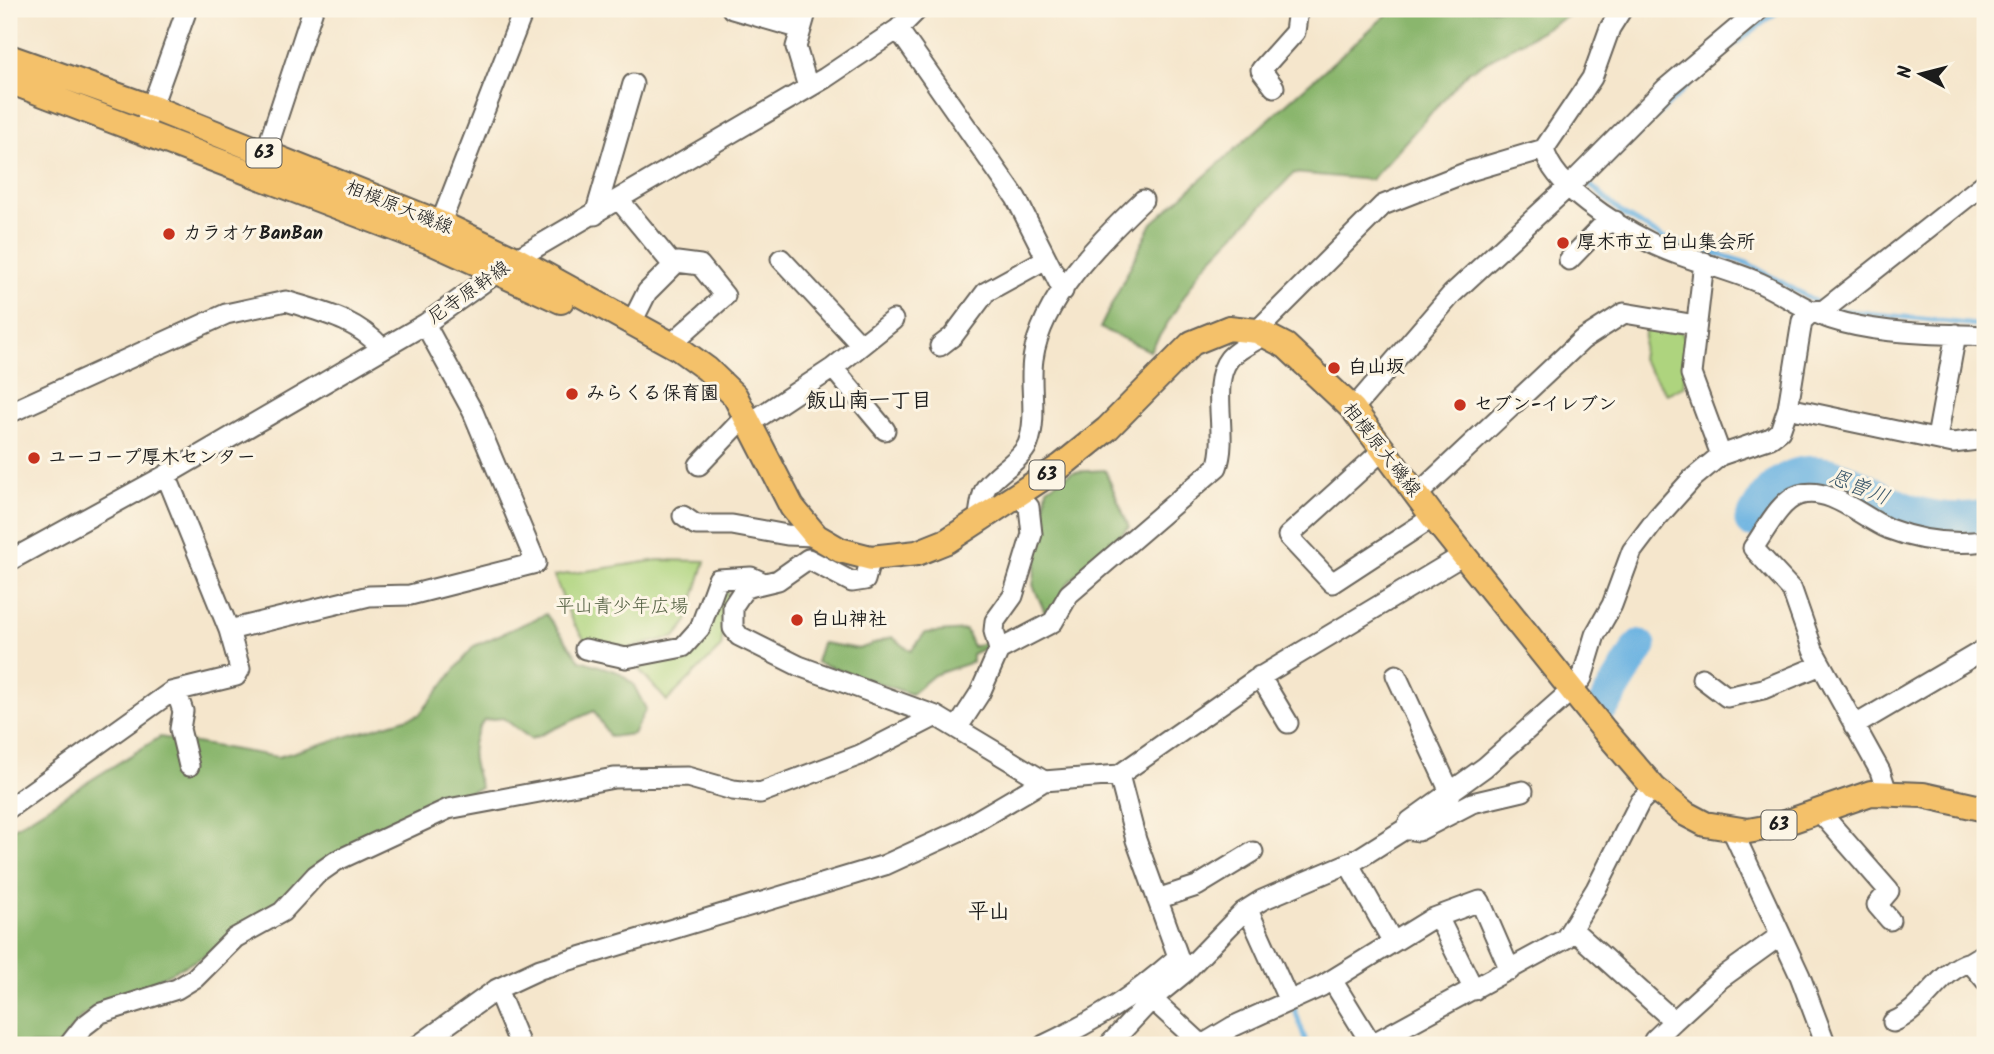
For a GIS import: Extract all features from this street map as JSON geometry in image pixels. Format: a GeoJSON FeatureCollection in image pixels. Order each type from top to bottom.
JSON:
{"type":"FeatureCollection","features":[{"type":"Feature","properties":{"kind":"main road","name":"相模原大磯線"},"geometry":{"type":"LineString","coordinates":[[9,57],[153,108],[261,164]]}},
{"type":"Feature","properties":{"kind":"main road","name":"相模原大磯線"},"geometry":{"type":"LineString","coordinates":[[9,81],[143,131],[261,164],[437,233],[632,322],[707,369],[735,396],[745,423],[792,507],[816,536],[840,550],[871,558],[917,553],[947,541],[1018,496],[1107,429],[1192,343],[1229,328],[1262,332],[1294,354],[1353,410],[1433,517],[1604,730],[1654,788],[1696,819],[1732,830],[1748,831],[1776,826],[1856,797],[1887,792],[1945,799],[1985,809]]}},
{"type":"Feature","properties":{"kind":"main road","name":"相模原大磯線"},"geometry":{"type":"LineString","coordinates":[[507,265],[628,333],[713,393],[745,423]]}},
{"type":"Feature","properties":{"kind":"street"},"geometry":{"type":"LineString","coordinates":[[143,131],[187,9]]}},
{"type":"Feature","properties":{"kind":"street"},"geometry":{"type":"LineString","coordinates":[[261,164],[313,9]]}},
{"type":"Feature","properties":{"kind":"street"},"geometry":{"type":"LineString","coordinates":[[437,233],[524,9]]}},
{"type":"Feature","properties":{"kind":"street"},"geometry":{"type":"LineString","coordinates":[[732,9],[801,29]]}},
{"type":"Feature","properties":{"kind":"street"},"geometry":{"type":"LineString","coordinates":[[807,9],[797,54],[807,87]]}},
{"type":"Feature","properties":{"kind":"street","name":"尼寺原幹線"},"geometry":{"type":"LineString","coordinates":[[9,561],[166,475],[425,324],[507,265],[620,201],[898,29],[918,9]]}},
{"type":"Feature","properties":{"kind":"street"},"geometry":{"type":"LineString","coordinates":[[1274,87],[1261,70],[1295,32],[1298,9]]}},
{"type":"Feature","properties":{"kind":"street"},"geometry":{"type":"LineString","coordinates":[[999,650],[1053,622],[1069,594],[1217,467],[1222,453],[1221,383],[1229,359],[1262,332],[1383,205],[1470,171],[1544,149],[1592,78],[1610,28],[1622,9]]}},
{"type":"Feature","properties":{"kind":"street"},"geometry":{"type":"LineString","coordinates":[[1353,410],[1452,294],[1569,186],[1666,88],[1760,9]]}},
{"type":"Feature","properties":{"kind":"street"},"geometry":{"type":"LineString","coordinates":[[898,29],[1016,198],[1063,291]]}},
{"type":"Feature","properties":{"kind":"street"},"geometry":{"type":"LineString","coordinates":[[595,215],[632,84]]}},
{"type":"Feature","properties":{"kind":"street"},"geometry":{"type":"LineString","coordinates":[[1544,149],[1548,164],[1569,186],[1600,213],[1615,222],[1651,243],[1823,309],[1832,320],[1882,329],[1985,336]]}},
{"type":"Feature","properties":{"kind":"street"},"geometry":{"type":"LineString","coordinates":[[1044,1045],[1097,1020],[1180,965],[1262,900],[1348,863],[1405,829],[1410,821],[1451,794],[1576,693],[1595,635],[1612,605],[1632,551],[1692,479],[1721,456],[1771,438],[1780,431],[1788,408],[1802,321],[1823,309],[1985,183]]}},
{"type":"Feature","properties":{"kind":"street"},"geometry":{"type":"LineString","coordinates":[[978,522],[985,488],[1027,446],[1032,422],[1032,361],[1038,337],[1063,291],[1105,236],[1143,200]]}},
{"type":"Feature","properties":{"kind":"street"},"geometry":{"type":"LineString","coordinates":[[620,201],[673,265]]}},
{"type":"Feature","properties":{"kind":"street"},"geometry":{"type":"LineString","coordinates":[[1569,260],[1602,226],[1615,222]]}},
{"type":"Feature","properties":{"kind":"street"},"geometry":{"type":"LineString","coordinates":[[781,259],[861,345]]}},
{"type":"Feature","properties":{"kind":"street"},"geometry":{"type":"LineString","coordinates":[[952,343],[986,292],[1046,259]]}},
{"type":"Feature","properties":{"kind":"street"},"geometry":{"type":"LineString","coordinates":[[632,322],[647,292],[673,265],[684,261],[700,265],[725,296],[671,344]]}},
{"type":"Feature","properties":{"kind":"street"},"geometry":{"type":"LineString","coordinates":[[1704,262],[1691,374],[1721,456]]}},
{"type":"Feature","properties":{"kind":"street"},"geometry":{"type":"LineString","coordinates":[[9,414],[226,314],[286,300],[352,322],[365,330],[382,348]]}},
{"type":"Feature","properties":{"kind":"street"},"geometry":{"type":"LineString","coordinates":[[1417,495],[1582,340],[1623,313],[1696,325]]}},
{"type":"Feature","properties":{"kind":"street"},"geometry":{"type":"LineString","coordinates":[[699,465],[745,423],[833,368],[893,320]]}},
{"type":"Feature","properties":{"kind":"street"},"geometry":{"type":"LineString","coordinates":[[229,630],[369,596],[410,595],[536,563],[473,412],[425,324]]}},
{"type":"Feature","properties":{"kind":"street"},"geometry":{"type":"LineString","coordinates":[[1937,438],[1956,334]]}},
{"type":"Feature","properties":{"kind":"street"},"geometry":{"type":"LineString","coordinates":[[833,368],[886,430]]}},
{"type":"Feature","properties":{"kind":"street"},"geometry":{"type":"LineString","coordinates":[[1788,408],[1953,443],[1985,439]]}},
{"type":"Feature","properties":{"kind":"street"},"geometry":{"type":"LineString","coordinates":[[1384,449],[1288,536],[1332,583],[1433,517]]}},
{"type":"Feature","properties":{"kind":"street"},"geometry":{"type":"LineString","coordinates":[[9,808],[176,691],[236,676],[240,669],[229,630],[166,475]]}},
{"type":"Feature","properties":{"kind":"street"},"geometry":{"type":"LineString","coordinates":[[1887,792],[1880,771],[1821,665],[1792,590],[1753,548],[1784,505],[1799,495],[1819,494],[1890,529],[1930,540],[1963,544],[1985,541]]}},
{"type":"Feature","properties":{"kind":"street"},"geometry":{"type":"LineString","coordinates":[[958,727],[980,693],[999,650],[994,631],[996,621],[1013,596],[1032,534],[1029,507],[1018,496]]}},
{"type":"Feature","properties":{"kind":"street"},"geometry":{"type":"LineString","coordinates":[[691,527],[732,525],[787,535],[816,536]]}},
{"type":"Feature","properties":{"kind":"street"},"geometry":{"type":"LineString","coordinates":[[419,1045],[497,989],[540,969],[885,865],[959,831],[1044,781],[1119,775],[1260,677],[1465,554]]}},
{"type":"Feature","properties":{"kind":"street"},"geometry":{"type":"LineString","coordinates":[[871,558],[864,580],[852,582],[808,559],[785,576],[745,588],[733,606],[733,628],[739,636],[799,666],[936,716],[1044,781]]}},
{"type":"Feature","properties":{"kind":"street"},"geometry":{"type":"LineString","coordinates":[[585,649],[625,658],[683,647],[700,628],[719,579],[751,577],[762,583]]}},
{"type":"Feature","properties":{"kind":"street"},"geometry":{"type":"LineString","coordinates":[[1854,726],[1985,649]]}},
{"type":"Feature","properties":{"kind":"street"},"geometry":{"type":"LineString","coordinates":[[1702,678],[1727,697],[1763,688],[1821,665]]}},
{"type":"Feature","properties":{"kind":"street"},"geometry":{"type":"LineString","coordinates":[[1260,677],[1288,723]]}},
{"type":"Feature","properties":{"kind":"street"},"geometry":{"type":"LineString","coordinates":[[1405,685],[1451,794]]}},
{"type":"Feature","properties":{"kind":"street"},"geometry":{"type":"LineString","coordinates":[[176,691],[183,711],[180,729],[189,766]]}},
{"type":"Feature","properties":{"kind":"street"},"geometry":{"type":"LineString","coordinates":[[69,1045],[84,1026],[101,1013],[177,989],[195,978],[235,938],[282,912],[316,875],[336,861],[447,809],[614,778],[659,776],[703,780],[733,790],[760,793],[860,755],[936,716]]}},
{"type":"Feature","properties":{"kind":"street"},"geometry":{"type":"LineString","coordinates":[[1119,775],[1136,840],[1180,965]]}},
{"type":"Feature","properties":{"kind":"street"},"geometry":{"type":"LineString","coordinates":[[1332,980],[1372,1045],[1565,939],[1597,889],[1640,802],[1654,788]]}},
{"type":"Feature","properties":{"kind":"street"},"geometry":{"type":"LineString","coordinates":[[1405,829],[1418,831],[1472,803],[1523,791]]}},
{"type":"Feature","properties":{"kind":"street"},"geometry":{"type":"LineString","coordinates":[[1819,811],[1889,891],[1877,905],[1890,920]]}},
{"type":"Feature","properties":{"kind":"street"},"geometry":{"type":"LineString","coordinates":[[1732,830],[1782,935],[1826,1045]]}},
{"type":"Feature","properties":{"kind":"street"},"geometry":{"type":"LineString","coordinates":[[1157,899],[1197,886],[1253,852]]}},
{"type":"Feature","properties":{"kind":"street"},"geometry":{"type":"LineString","coordinates":[[1348,863],[1393,942]]}},
{"type":"Feature","properties":{"kind":"street"},"geometry":{"type":"LineString","coordinates":[[1152,999],[1202,1045],[1231,1027],[1332,980],[1438,917],[1480,901],[1510,970]]}},
{"type":"Feature","properties":{"kind":"street"},"geometry":{"type":"LineString","coordinates":[[1248,910],[1289,1000]]}},
{"type":"Feature","properties":{"kind":"street"},"geometry":{"type":"LineString","coordinates":[[1438,917],[1474,990]]}},
{"type":"Feature","properties":{"kind":"street"},"geometry":{"type":"LineString","coordinates":[[1572,929],[1665,1035],[1720,979],[1782,935]]}},
{"type":"Feature","properties":{"kind":"street"},"geometry":{"type":"LineString","coordinates":[[1893,1022],[1907,1016],[1955,966],[1978,957],[1985,980]]}},
{"type":"Feature","properties":{"kind":"street"},"geometry":{"type":"LineString","coordinates":[[1109,1045],[1180,965]]}},
{"type":"Feature","properties":{"kind":"street"},"geometry":{"type":"LineString","coordinates":[[497,989],[520,1045]]}},
{"type":"Feature","properties":{"kind":"green space"},"geometry":{"type":"Polygon","coordinates":[[[1393,9],[1580,9],[1468,72],[1371,180],[1294,173],[1202,268],[1150,351],[1100,328],[1152,223],[1393,9]]]}},
{"type":"Feature","properties":{"kind":"green space"},"geometry":{"type":"Polygon","coordinates":[[[1646,326],[1681,331],[1685,338],[1684,386],[1667,394],[1641,359],[1646,326]]]}},
{"type":"Feature","properties":{"kind":"green space"},"geometry":{"type":"Polygon","coordinates":[[[1105,470],[1129,527],[1067,584],[1052,617],[972,654],[972,662],[934,675],[911,694],[816,662],[822,643],[859,649],[892,637],[911,651],[925,633],[966,630],[973,647],[1047,617],[1033,585],[1047,488],[1072,472],[1105,470]]]}},
{"type":"Feature","properties":{"kind":"green space","name":"平山青少年広場"},"geometry":{"type":"Polygon","coordinates":[[[658,560],[705,561],[686,624],[675,637],[620,650],[587,643],[572,621],[554,576],[658,560]]]}},
{"type":"Feature","properties":{"kind":"green space"},"geometry":{"type":"Polygon","coordinates":[[[717,592],[728,592],[721,647],[667,701],[635,665],[685,657],[703,631],[717,592]]]}},
{"type":"Feature","properties":{"kind":"green space"},"geometry":{"type":"Polygon","coordinates":[[[546,614],[580,660],[618,672],[633,684],[646,709],[633,734],[610,737],[594,711],[531,739],[503,718],[484,720],[475,737],[472,753],[481,788],[424,805],[201,958],[82,1016],[59,1045],[9,1045],[9,831],[160,737],[278,757],[419,715],[474,646],[546,614]]]}},
{"type":"Feature","properties":{"kind":"waterway"},"geometry":{"type":"LineString","coordinates":[[1781,9],[1714,60],[1588,183],[1623,214],[1663,238],[1747,263],[1820,304]]}},
{"type":"Feature","properties":{"kind":"waterway"},"geometry":{"type":"LineString","coordinates":[[1832,309],[1985,326]]}},
{"type":"Feature","properties":{"kind":"waterway","name":"恩曽川"},"geometry":{"type":"LineString","coordinates":[[1751,521],[1772,489],[1794,476],[1813,472],[1849,481],[1921,514],[1953,518],[1985,516]]}},
{"type":"Feature","properties":{"kind":"waterway","name":"恩曽川"},"geometry":{"type":"LineString","coordinates":[[1604,705],[1640,646]]}},
{"type":"Feature","properties":{"kind":"waterway"},"geometry":{"type":"LineString","coordinates":[[1294,1007],[1307,1045]]}},
{"type":"Feature","properties":{"kind":"place","name":"カラオケBanBan"},"geometry":{"type":"Point","coordinates":[169,234]}},
{"type":"Feature","properties":{"kind":"place","name":"厚木市立 白山集会所"},"geometry":{"type":"Point","coordinates":[1563,243]}},
{"type":"Feature","properties":{"kind":"place","name":"白山坂"},"geometry":{"type":"Point","coordinates":[1334,368]}},
{"type":"Feature","properties":{"kind":"place","name":"みらくる保育園"},"geometry":{"type":"Point","coordinates":[572,394]}},
{"type":"Feature","properties":{"kind":"place","name":"セブン-イレブン"},"geometry":{"type":"Point","coordinates":[1460,405]}},
{"type":"Feature","properties":{"kind":"place","name":"ユーコープ厚木センター"},"geometry":{"type":"Point","coordinates":[34,458]}},
{"type":"Feature","properties":{"kind":"place","name":"白山神社"},"geometry":{"type":"Point","coordinates":[797,620]}},
{"type":"Feature","properties":{"kind":"district","name":"飯山南一丁目"},"geometry":{"type":"Point","coordinates":[869,401]}},
{"type":"Feature","properties":{"kind":"district","name":"平山"},"geometry":{"type":"Point","coordinates":[989,912]}}]}
